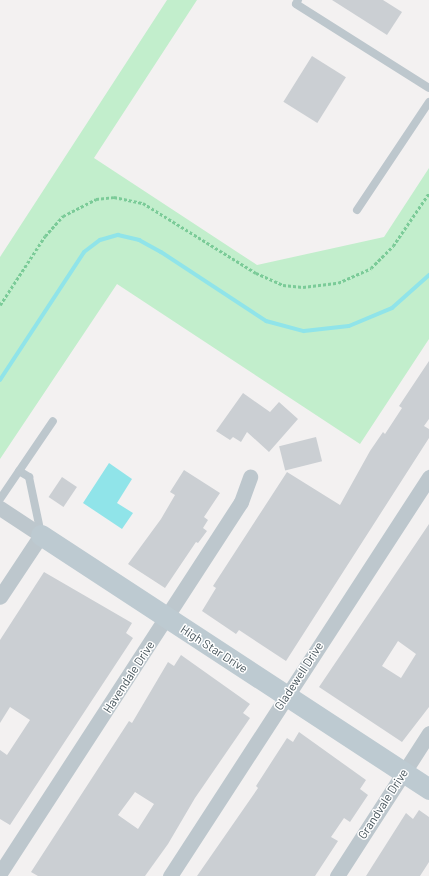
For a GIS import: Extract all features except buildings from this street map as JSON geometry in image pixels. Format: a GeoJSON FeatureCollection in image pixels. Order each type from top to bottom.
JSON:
{"type":"FeatureCollection","features":[{"type":"Feature","properties":{"kind":"street","name":"Havendale Drive"},"geometry":{"type":"LineString","coordinates":[[0,873],[241,502],[250,477]]}},
{"type":"Feature","properties":{"kind":"street","name":"Gladewell Drive"},"geometry":{"type":"LineString","coordinates":[[170,876],[429,477]]}},
{"type":"Feature","properties":{"kind":"street","name":"High Star Drive"},"geometry":{"type":"LineString","coordinates":[[0,508],[429,789]]}},
{"type":"Feature","properties":{"kind":"street"},"geometry":{"type":"LineString","coordinates":[[0,597],[41,535]]}},
{"type":"Feature","properties":{"kind":"street","name":"Grandvale Drive"},"geometry":{"type":"LineString","coordinates":[[337,876],[429,733]]}},
{"type":"Feature","properties":{"kind":"lane"},"geometry":{"type":"LineString","coordinates":[[298,0],[296,4],[429,88]]}},
{"type":"Feature","properties":{"kind":"lane"},"geometry":{"type":"LineString","coordinates":[[357,210],[429,102]]}},
{"type":"Feature","properties":{"kind":"lane"},"geometry":{"type":"LineString","coordinates":[[0,499],[53,421]]}},
{"type":"Feature","properties":{"kind":"lane"},"geometry":{"type":"LineString","coordinates":[[19,471],[29,477],[41,535]]}},
{"type":"Feature","properties":{"kind":"path"},"geometry":{"type":"LineString","coordinates":[[0,304],[45,236],[63,216],[96,199],[114,197],[143,203],[256,273],[283,285],[302,287],[338,283],[371,268],[393,246],[429,193]]}},
{"type":"Feature","properties":{"kind":"green space"},"geometry":{"type":"Polygon","coordinates":[[[167,0],[197,0],[94,158],[257,265],[384,237],[429,168],[429,339],[360,444],[117,284],[0,459],[0,257],[167,0]]]}},
{"type":"Feature","properties":{"kind":"water"},"geometry":{"type":"Polygon","coordinates":[[[109,463],[132,479],[117,503],[133,513],[122,529],[83,503],[109,463]]]}},
{"type":"Feature","properties":{"kind":"waterway"},"geometry":{"type":"LineString","coordinates":[[0,380],[84,252],[100,240],[118,235],[139,240],[161,252],[266,321],[304,331],[349,326],[392,308],[429,275]]}}]}
